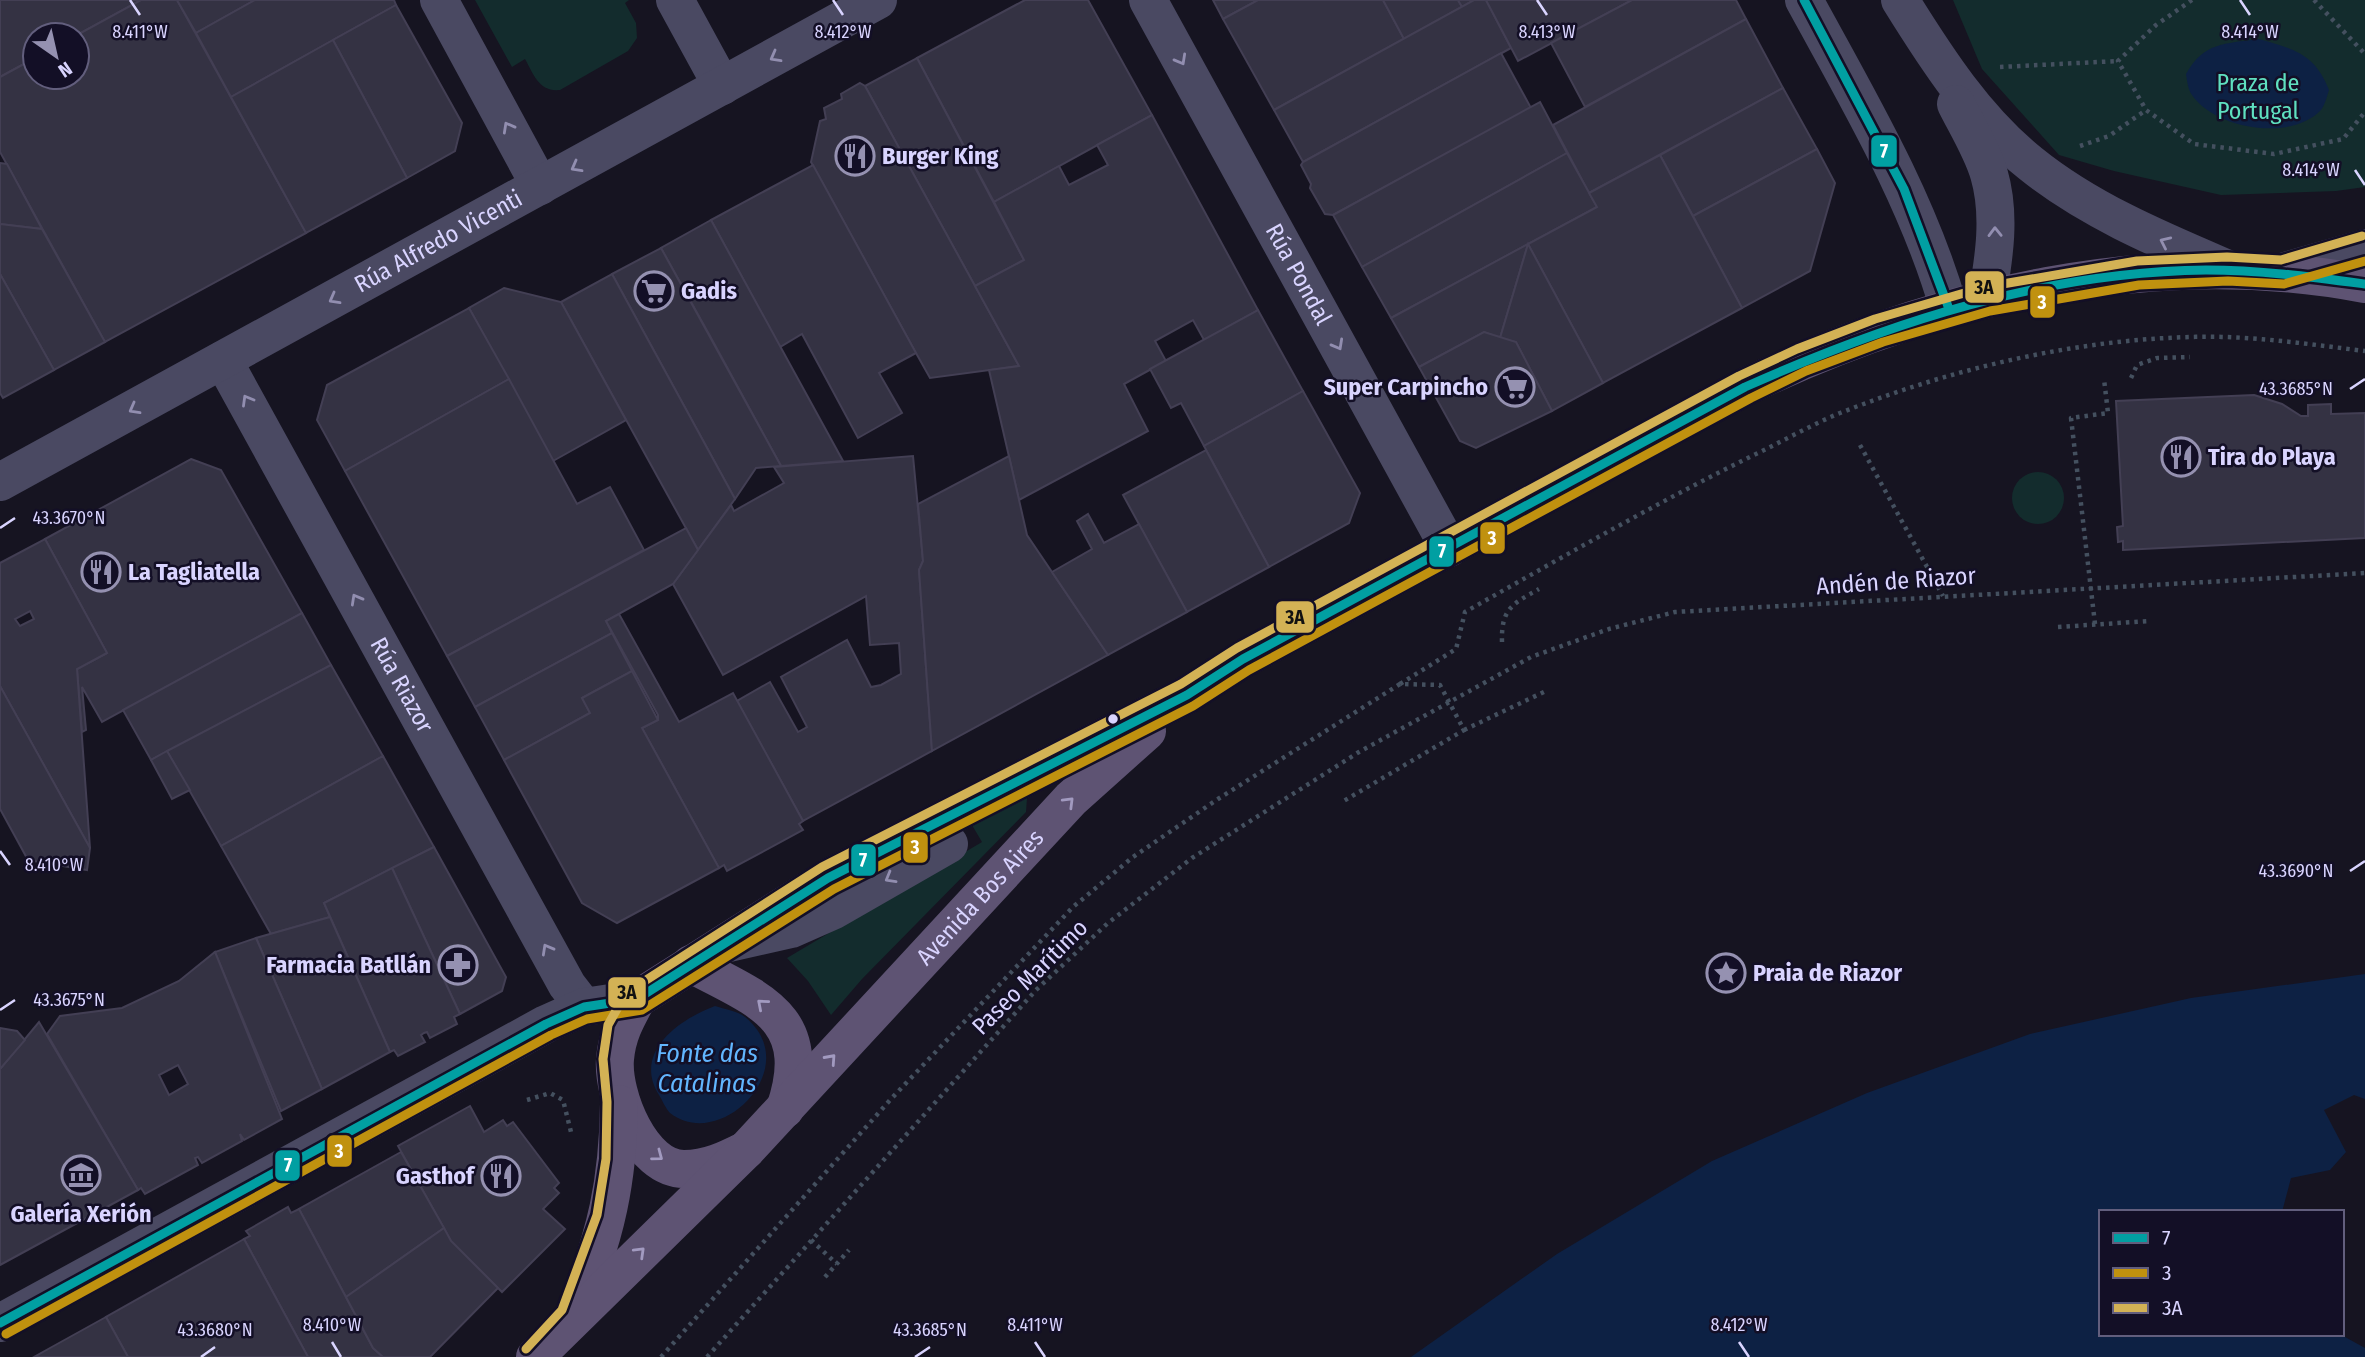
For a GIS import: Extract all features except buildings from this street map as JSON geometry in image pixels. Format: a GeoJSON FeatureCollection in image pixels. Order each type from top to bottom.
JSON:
{"type":"FeatureCollection","features":[{"type":"Feature","properties":{"kind":"main road","name":"Avenida Bos Aires"},"geometry":{"type":"LineString","coordinates":[[637,999],[828,878],[1186,695],[1243,659],[1745,387],[1801,360],[1879,330],[1987,299],[2138,273],[2228,269],[2282,272],[2365,284]]}},
{"type":"Feature","properties":{"kind":"main road","name":"Avenida Bos Aires"},"geometry":{"type":"LineString","coordinates":[[785,1109],[1071,799],[1186,695]]}},
{"type":"Feature","properties":{"kind":"main road"},"geometry":{"type":"LineString","coordinates":[[534,1357],[785,1109],[794,1082],[793,1053],[783,1026],[765,1003],[691,964]]}},
{"type":"Feature","properties":{"kind":"main road"},"geometry":{"type":"LineString","coordinates":[[573,1317],[608,1218],[618,1160],[619,1101],[615,1061],[620,1029],[637,999]]}},
{"type":"Feature","properties":{"kind":"main road"},"geometry":{"type":"LineString","coordinates":[[619,1101],[641,1142],[658,1159],[681,1170],[714,1166],[746,1150]]}},
{"type":"Feature","properties":{"kind":"street"},"geometry":{"type":"LineString","coordinates":[[439,0],[540,186]]}},
{"type":"Feature","properties":{"kind":"street"},"geometry":{"type":"LineString","coordinates":[[675,0],[722,86]]}},
{"type":"Feature","properties":{"kind":"street","name":"Rúa Alfredo Vicenti"},"geometry":{"type":"LineString","coordinates":[[0,482],[878,0]]}},
{"type":"Feature","properties":{"kind":"street","name":"Rúa Pondal"},"geometry":{"type":"LineString","coordinates":[[1148,0],[1450,548]]}},
{"type":"Feature","properties":{"kind":"street"},"geometry":{"type":"LineString","coordinates":[[1804,0],[1902,189],[1938,269],[1949,309]]}},
{"type":"Feature","properties":{"kind":"street"},"geometry":{"type":"LineString","coordinates":[[1900,0],[1929,46],[1970,102],[2030,163],[2121,221],[2228,269]]}},
{"type":"Feature","properties":{"kind":"street"},"geometry":{"type":"LineString","coordinates":[[1926,0],[1929,46],[1989,172],[1995,205],[1995,244],[1987,299]]}},
{"type":"Feature","properties":{"kind":"street"},"geometry":{"type":"LineString","coordinates":[[2282,272],[2365,248]]}},
{"type":"Feature","properties":{"kind":"street","name":"Rúa Riazor"},"geometry":{"type":"LineString","coordinates":[[223,360],[567,985],[584,1007]]}},
{"type":"Feature","properties":{"kind":"street"},"geometry":{"type":"LineString","coordinates":[[725,944],[791,929],[834,910],[949,844]]}},
{"type":"Feature","properties":{"kind":"street"},"geometry":{"type":"LineString","coordinates":[[0,1323],[546,1024],[584,1007],[637,999]]}},
{"type":"Feature","properties":{"kind":"path"},"geometry":{"type":"LineString","coordinates":[[1996,68],[2118,61],[2156,25],[2192,0]]}},
{"type":"Feature","properties":{"kind":"path"},"geometry":{"type":"LineString","coordinates":[[2314,0],[2365,54]]}},
{"type":"Feature","properties":{"kind":"path"},"geometry":{"type":"LineString","coordinates":[[2118,61],[2146,110],[2194,144],[2274,155],[2343,139],[2365,112]]}},
{"type":"Feature","properties":{"kind":"path"},"geometry":{"type":"LineString","coordinates":[[2072,148],[2109,136],[2146,110]]}},
{"type":"Feature","properties":{"kind":"path"},"geometry":{"type":"LineString","coordinates":[[662,1357],[891,1098],[1073,907],[1133,857],[1218,799],[1456,649],[1465,612],[1723,470],[1838,414],[1928,381],[2016,359],[2113,343],[2190,337],[2265,338],[2365,351]]}},
{"type":"Feature","properties":{"kind":"path"},"geometry":{"type":"LineString","coordinates":[[2131,378],[2137,365],[2157,358],[2190,357]]}},
{"type":"Feature","properties":{"kind":"path"},"geometry":{"type":"LineString","coordinates":[[2095,624],[2071,418],[2108,413],[2104,379]]}},
{"type":"Feature","properties":{"kind":"path"},"geometry":{"type":"LineString","coordinates":[[1860,445],[1943,596]]}},
{"type":"Feature","properties":{"kind":"path","name":"Andén de Riazor"},"geometry":{"type":"LineString","coordinates":[[1449,704],[1531,657],[1609,629],[1675,612],[2092,586],[2365,573]]}},
{"type":"Feature","properties":{"kind":"path"},"geometry":{"type":"LineString","coordinates":[[1502,642],[1501,623],[1513,603],[1539,589]]}},
{"type":"Feature","properties":{"kind":"path"},"geometry":{"type":"LineString","coordinates":[[2058,627],[2149,621]]}},
{"type":"Feature","properties":{"kind":"path"},"geometry":{"type":"LineString","coordinates":[[1400,684],[1440,685],[1464,730]]}},
{"type":"Feature","properties":{"kind":"path"},"geometry":{"type":"LineString","coordinates":[[1342,802],[1464,730],[1548,690]]}},
{"type":"Feature","properties":{"kind":"path","name":"Paseo Marítimo"},"geometry":{"type":"LineString","coordinates":[[707,1357],[1036,990],[1108,923],[1192,858],[1271,806],[1359,752],[1449,704]]}},
{"type":"Feature","properties":{"kind":"path"},"geometry":{"type":"LineString","coordinates":[[527,1100],[550,1093],[563,1100],[571,1132]]}},
{"type":"Feature","properties":{"kind":"path"},"geometry":{"type":"LineString","coordinates":[[811,1240],[837,1264]]}},
{"type":"Feature","properties":{"kind":"path"},"geometry":{"type":"LineString","coordinates":[[825,1278],[849,1250]]}},
{"type":"Feature","properties":{"kind":"green space"},"geometry":{"type":"Polygon","coordinates":[[[475,0],[629,0],[625,3],[636,23],[637,38],[628,51],[560,90],[553,90],[538,81],[525,59],[512,67],[475,0]]]}},
{"type":"Feature","properties":{"kind":"green space","name":"Praza de Portugal"},"geometry":{"type":"Polygon","coordinates":[[[1953,0],[2365,0],[2365,187],[2336,191],[2221,195],[2114,171],[2059,155],[1982,69],[1953,0]]]}},
{"type":"Feature","properties":{"kind":"green space"},"geometry":{"type":"Polygon","coordinates":[[[2038,472],[2048,474],[2056,480],[2062,488],[2062,508],[2056,516],[2048,522],[2038,524],[2028,522],[2020,516],[2014,508],[2012,498],[2014,488],[2020,480],[2028,474],[2038,472]]]}},
{"type":"Feature","properties":{"kind":"green space"},"geometry":{"type":"Polygon","coordinates":[[[1027,798],[1026,812],[862,979],[831,1015],[808,981],[787,958],[982,842],[969,820],[1027,798]]]}},
{"type":"Feature","properties":{"kind":"water"},"geometry":{"type":"Polygon","coordinates":[[[2259,39],[2293,50],[2317,68],[2329,90],[2321,110],[2308,120],[2273,128],[2235,123],[2203,107],[2191,93],[2186,74],[2200,56],[2216,46],[2259,39]]]}},
{"type":"Feature","properties":{"kind":"water"},"geometry":{"type":"Polygon","coordinates":[[[2365,974],[2365,1099],[2354,1095],[2324,1110],[2346,1152],[2330,1170],[2291,1178],[2283,1210],[2099,1210],[2099,1336],[2344,1334],[2365,1348],[2365,1357],[1411,1357],[1557,1254],[1712,1161],[1867,1093],[2030,1034],[2191,998],[2365,974]]]}},
{"type":"Feature","properties":{"kind":"water","name":"Fonte das Catalinas"},"geometry":{"type":"Polygon","coordinates":[[[715,1006],[745,1017],[761,1037],[766,1058],[762,1079],[750,1098],[732,1113],[712,1122],[690,1122],[667,1109],[652,1079],[651,1065],[664,1039],[688,1019],[715,1006]]]}},
{"type":"Feature","properties":{"kind":"transit line","name":"7"},"geometry":{"type":"LineString","coordinates":[[1804,0],[1904,189],[1949,309]]}},
{"type":"Feature","properties":{"kind":"transit line","name":"3A"},"geometry":{"type":"LineString","coordinates":[[526,1349],[562,1310],[597,1215],[606,1159],[607,1102],[603,1059],[608,1025],[626,993],[822,867],[1181,684],[1237,648],[1739,376],[1797,349],[1875,319],[1985,287],[2137,261],[2227,257],[2281,260],[2362,236]]}},
{"type":"Feature","properties":{"kind":"transit line","name":"3"},"geometry":{"type":"LineString","coordinates":[[6,1334],[551,1035],[587,1019],[642,1010],[834,889],[1193,706],[1249,670],[1751,398],[1806,371],[1883,342],[1990,311],[2139,285],[2228,281],[2284,284],[2365,261]]}},
{"type":"Feature","properties":{"kind":"transit line","name":"7"},"geometry":{"type":"LineString","coordinates":[[0,1323],[546,1024],[584,1007],[637,999],[828,878],[1187,695],[1243,659],[1745,387],[1800,363],[1912,322],[2027,291],[2086,280],[2146,273],[2226,270],[2365,284]]}},
{"type":"Feature","properties":{"kind":"place","name":"Burger King"},"geometry":{"type":"Point","coordinates":[855,156]}},
{"type":"Feature","properties":{"kind":"place","name":"Gadis"},"geometry":{"type":"Point","coordinates":[654,291]}},
{"type":"Feature","properties":{"kind":"place","name":"Super Carpincho"},"geometry":{"type":"Point","coordinates":[1515,387]}},
{"type":"Feature","properties":{"kind":"place","name":"Tira do Playa"},"geometry":{"type":"Point","coordinates":[2181,457]}},
{"type":"Feature","properties":{"kind":"place","name":"La Tagliatella"},"geometry":{"type":"Point","coordinates":[101,572]}},
{"type":"Feature","properties":{"kind":"place","name":"Farmacia Batllán"},"geometry":{"type":"Point","coordinates":[458,965]}},
{"type":"Feature","properties":{"kind":"place","name":"Praia de Riazor"},"geometry":{"type":"Point","coordinates":[1726,973]}},
{"type":"Feature","properties":{"kind":"place","name":"Galería Xerión"},"geometry":{"type":"Point","coordinates":[81,1175]}},
{"type":"Feature","properties":{"kind":"place","name":"Gasthof"},"geometry":{"type":"Point","coordinates":[501,1176]}}]}
